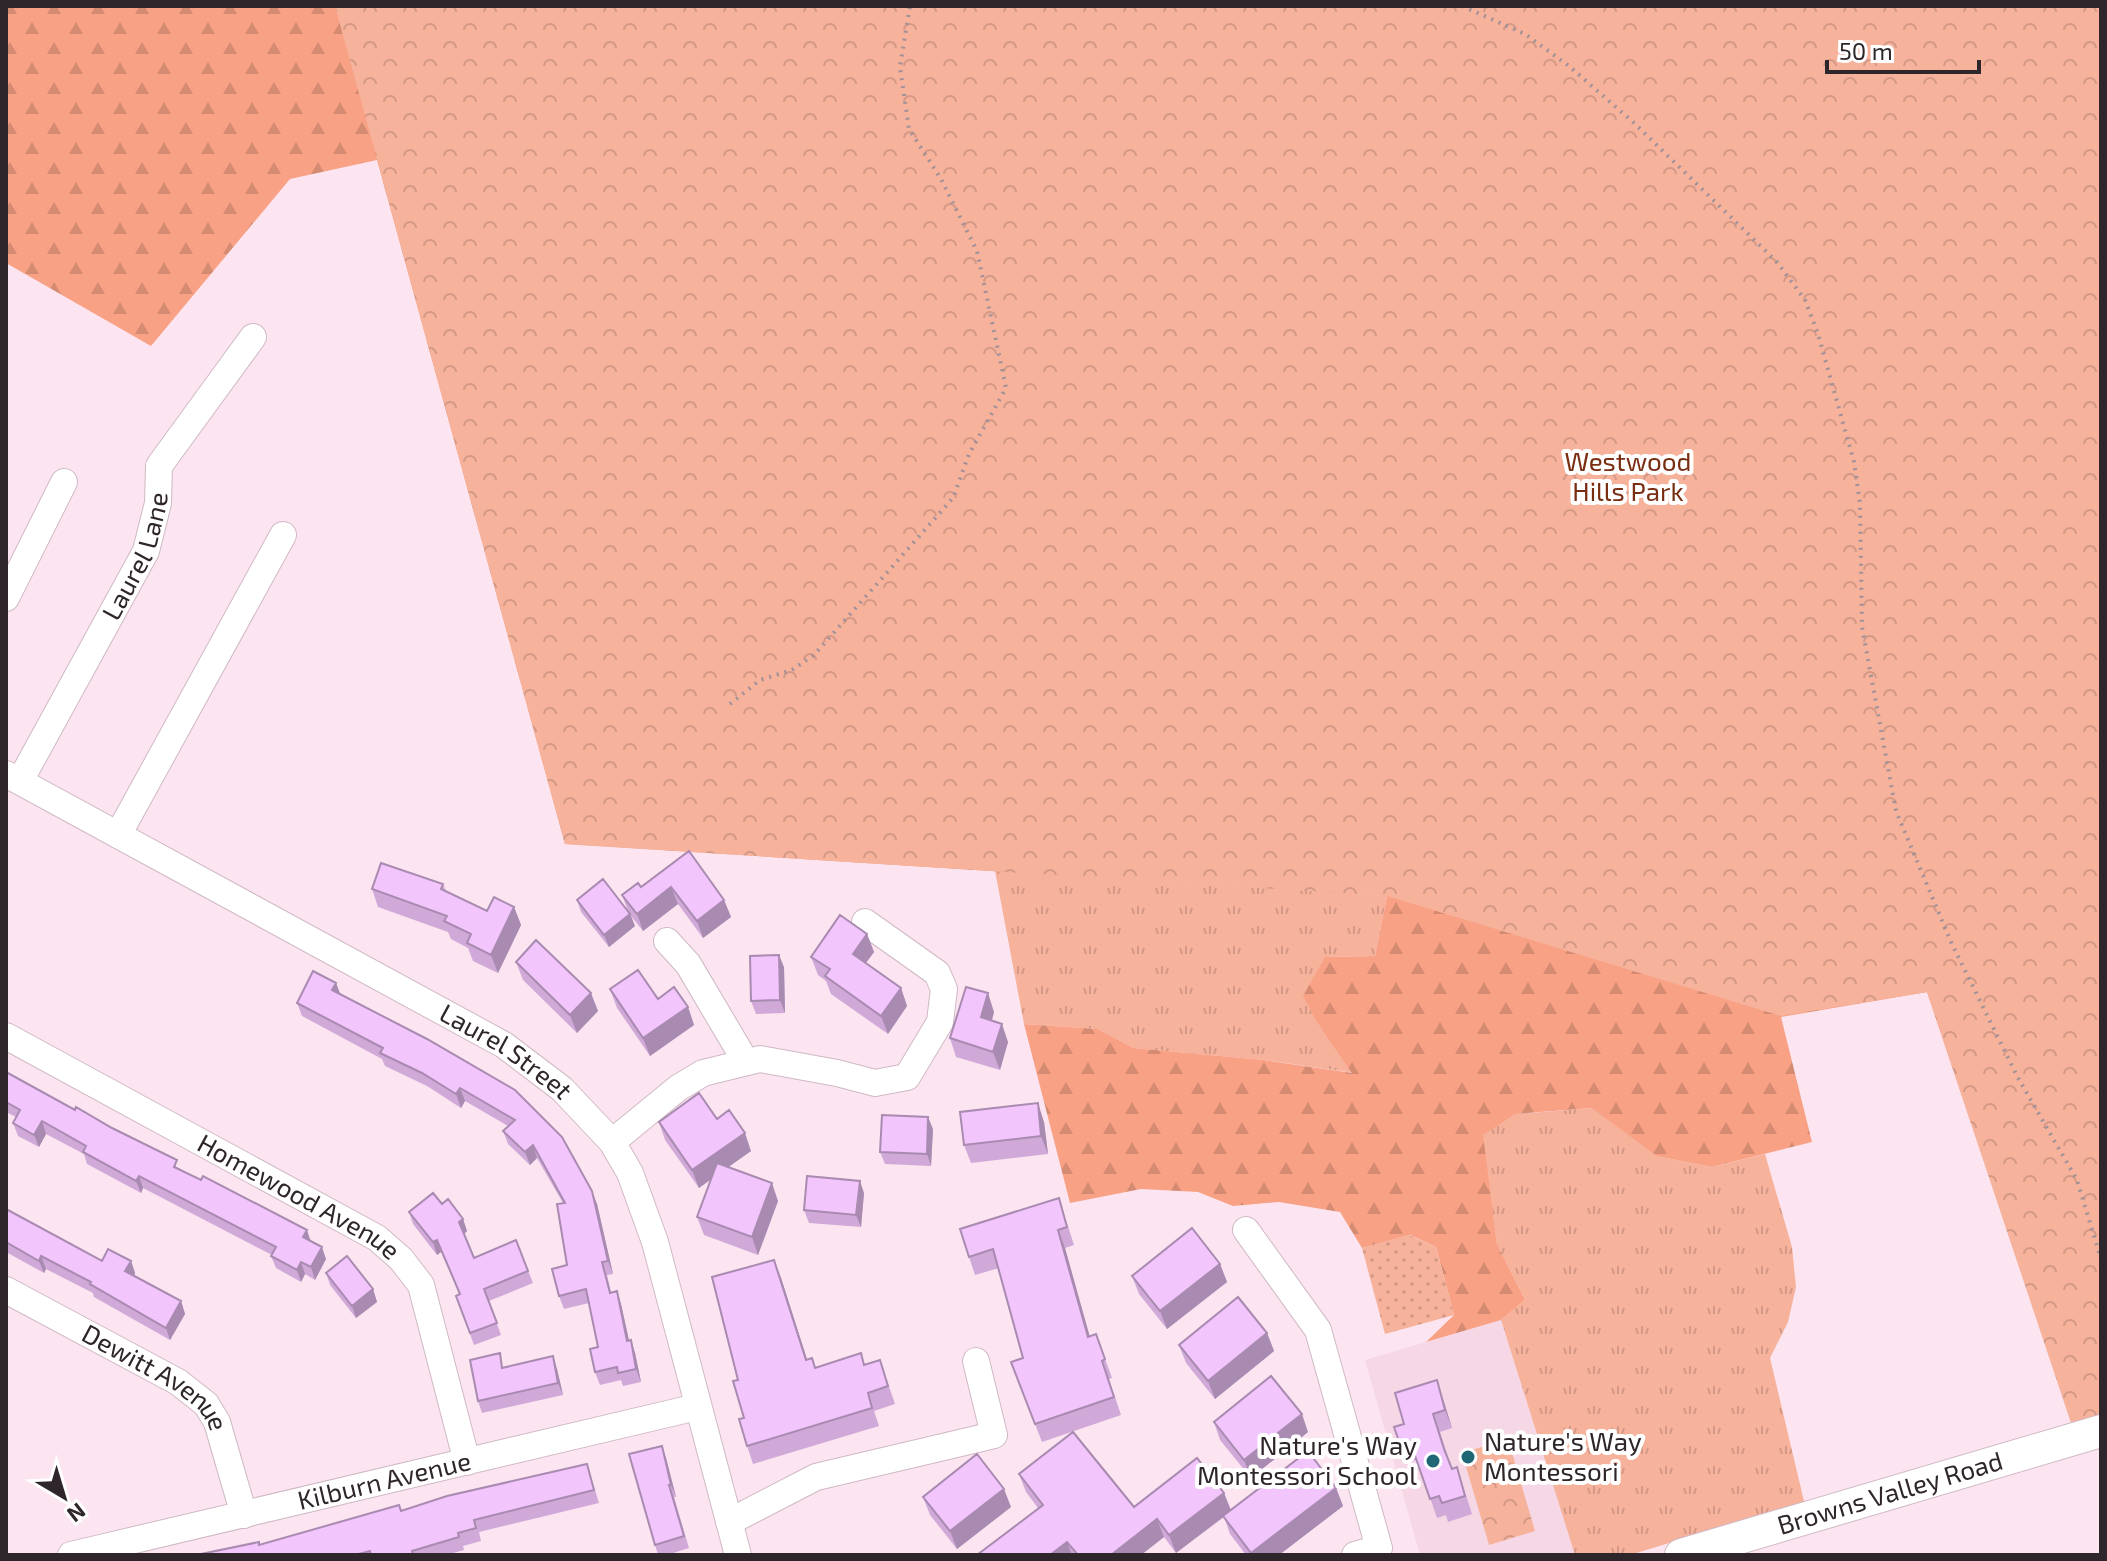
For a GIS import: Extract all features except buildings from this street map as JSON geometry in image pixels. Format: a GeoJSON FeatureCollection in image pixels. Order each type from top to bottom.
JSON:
{"type":"FeatureCollection","features":[{"type":"Feature","properties":{"kind":"main road","name":"Browns Valley Road"},"geometry":{"type":"LineString","coordinates":[[1681,1555],[2101,1431]]}},
{"type":"Feature","properties":{"kind":"street","name":"Laurel Lane"},"geometry":{"type":"LineString","coordinates":[[13,777],[146,551],[158,503],[159,466],[253,337]]}},
{"type":"Feature","properties":{"kind":"street"},"geometry":{"type":"LineString","coordinates":[[6,598],[64,482]]}},
{"type":"Feature","properties":{"kind":"street"},"geometry":{"type":"LineString","coordinates":[[118,835],[283,535]]}},
{"type":"Feature","properties":{"kind":"street","name":"Laurel Street"},"geometry":{"type":"LineString","coordinates":[[13,777],[504,1045],[562,1089],[612,1142],[630,1173],[655,1242],[738,1555]]}},
{"type":"Feature","properties":{"kind":"street"},"geometry":{"type":"LineString","coordinates":[[612,1142],[678,1088],[703,1073],[746,1062],[760,1059],[875,1083],[907,1077],[940,1022],[944,989],[937,973],[865,922]]}},
{"type":"Feature","properties":{"kind":"street"},"geometry":{"type":"LineString","coordinates":[[667,941],[688,964],[746,1062]]}},
{"type":"Feature","properties":{"kind":"street","name":"Homewood Avenue"},"geometry":{"type":"LineString","coordinates":[[6,1036],[377,1238],[401,1259],[421,1285],[467,1462]]}},
{"type":"Feature","properties":{"kind":"street"},"geometry":{"type":"LineString","coordinates":[[1246,1230],[1318,1330],[1379,1548],[1355,1555]]}},
{"type":"Feature","properties":{"kind":"street","name":"Dewitt Avenue"},"geometry":{"type":"LineString","coordinates":[[6,1290],[178,1382],[206,1404],[217,1422],[244,1515]]}},
{"type":"Feature","properties":{"kind":"street"},"geometry":{"type":"LineString","coordinates":[[729,1522],[816,1477],[994,1435],[976,1361]]}},
{"type":"Feature","properties":{"kind":"street","name":"Kilburn Avenue"},"geometry":{"type":"LineString","coordinates":[[71,1555],[697,1407]]}},
{"type":"Feature","properties":{"kind":"path"},"geometry":{"type":"LineString","coordinates":[[730,704],[760,680],[792,670],[814,655],[953,498],[969,454],[1006,388],[977,251],[941,179],[909,129],[900,67],[910,6]]}},
{"type":"Feature","properties":{"kind":"path"},"geometry":{"type":"LineString","coordinates":[[1462,6],[1525,34],[1569,66],[1634,123],[1777,262],[1805,300],[1818,334],[1854,462],[1860,503],[1862,627],[1896,811],[1951,942],[2017,1076],[2077,1180],[2101,1259]]}},
{"type":"Feature","properties":{"kind":"shaded area","name":"Nature's Way Montessori"},"geometry":{"type":"Polygon","coordinates":[[[1501,1320],[1575,1555],[1420,1555],[1365,1360],[1501,1320]]]}},
{"type":"Feature","properties":{"kind":"green space","name":"Westwood Hills Park"},"geometry":{"type":"Polygon","coordinates":[[[6,6],[2101,6],[2021,1271],[1927,992],[1781,1017],[1812,1142],[1712,1167],[1656,1156],[1592,1108],[1516,1114],[1483,1135],[1497,1244],[1525,1300],[1501,1320],[1426,1342],[1454,1315],[1436,1247],[1410,1235],[1362,1248],[1340,1212],[1279,1202],[1233,1206],[1198,1192],[1141,1189],[1070,1203],[1024,1024],[1098,1029],[1134,1048],[1264,1060],[1352,1073],[1303,996],[1325,957],[1375,956],[1387,896],[565,844],[377,160],[290,179],[151,346],[6,263],[6,6]]]}},
{"type":"Feature","properties":{"kind":"green space","name":"Westwood Hills Park"},"geometry":{"type":"Polygon","coordinates":[[[335,6],[2101,6],[2101,1431],[2076,1438],[1927,992],[1781,1016],[1387,896],[565,844],[335,6]]]}},
{"type":"Feature","properties":{"kind":"green space"},"geometry":{"type":"Polygon","coordinates":[[[995,871],[1387,896],[1375,956],[1325,957],[1318,1024],[1354,1073],[1264,1060],[1134,1048],[1098,1029],[1024,1024],[995,871]]]}},
{"type":"Feature","properties":{"kind":"green space"},"geometry":{"type":"Polygon","coordinates":[[[1593,1108],[1656,1156],[1712,1167],[1765,1154],[1792,1247],[1796,1287],[1788,1322],[1770,1358],[1808,1518],[1767,1513],[1630,1555],[1575,1555],[1501,1320],[1525,1300],[1497,1244],[1482,1135],[1516,1114],[1593,1108]]]}},
{"type":"Feature","properties":{"kind":"green space"},"geometry":{"type":"Polygon","coordinates":[[[1409,1235],[1436,1247],[1454,1315],[1385,1334],[1362,1248],[1409,1235]]]}},
{"type":"Feature","properties":{"kind":"green space"},"geometry":{"type":"Polygon","coordinates":[[[1508,1439],[1535,1531],[1489,1545],[1462,1453],[1508,1439]]]}},
{"type":"Feature","properties":{"kind":"place","name":"Nature's Way Montessori"},"geometry":{"type":"Point","coordinates":[1468,1457]}},
{"type":"Feature","properties":{"kind":"place","name":"Nature's Way Montessori School"},"geometry":{"type":"Point","coordinates":[1433,1461]}}]}
